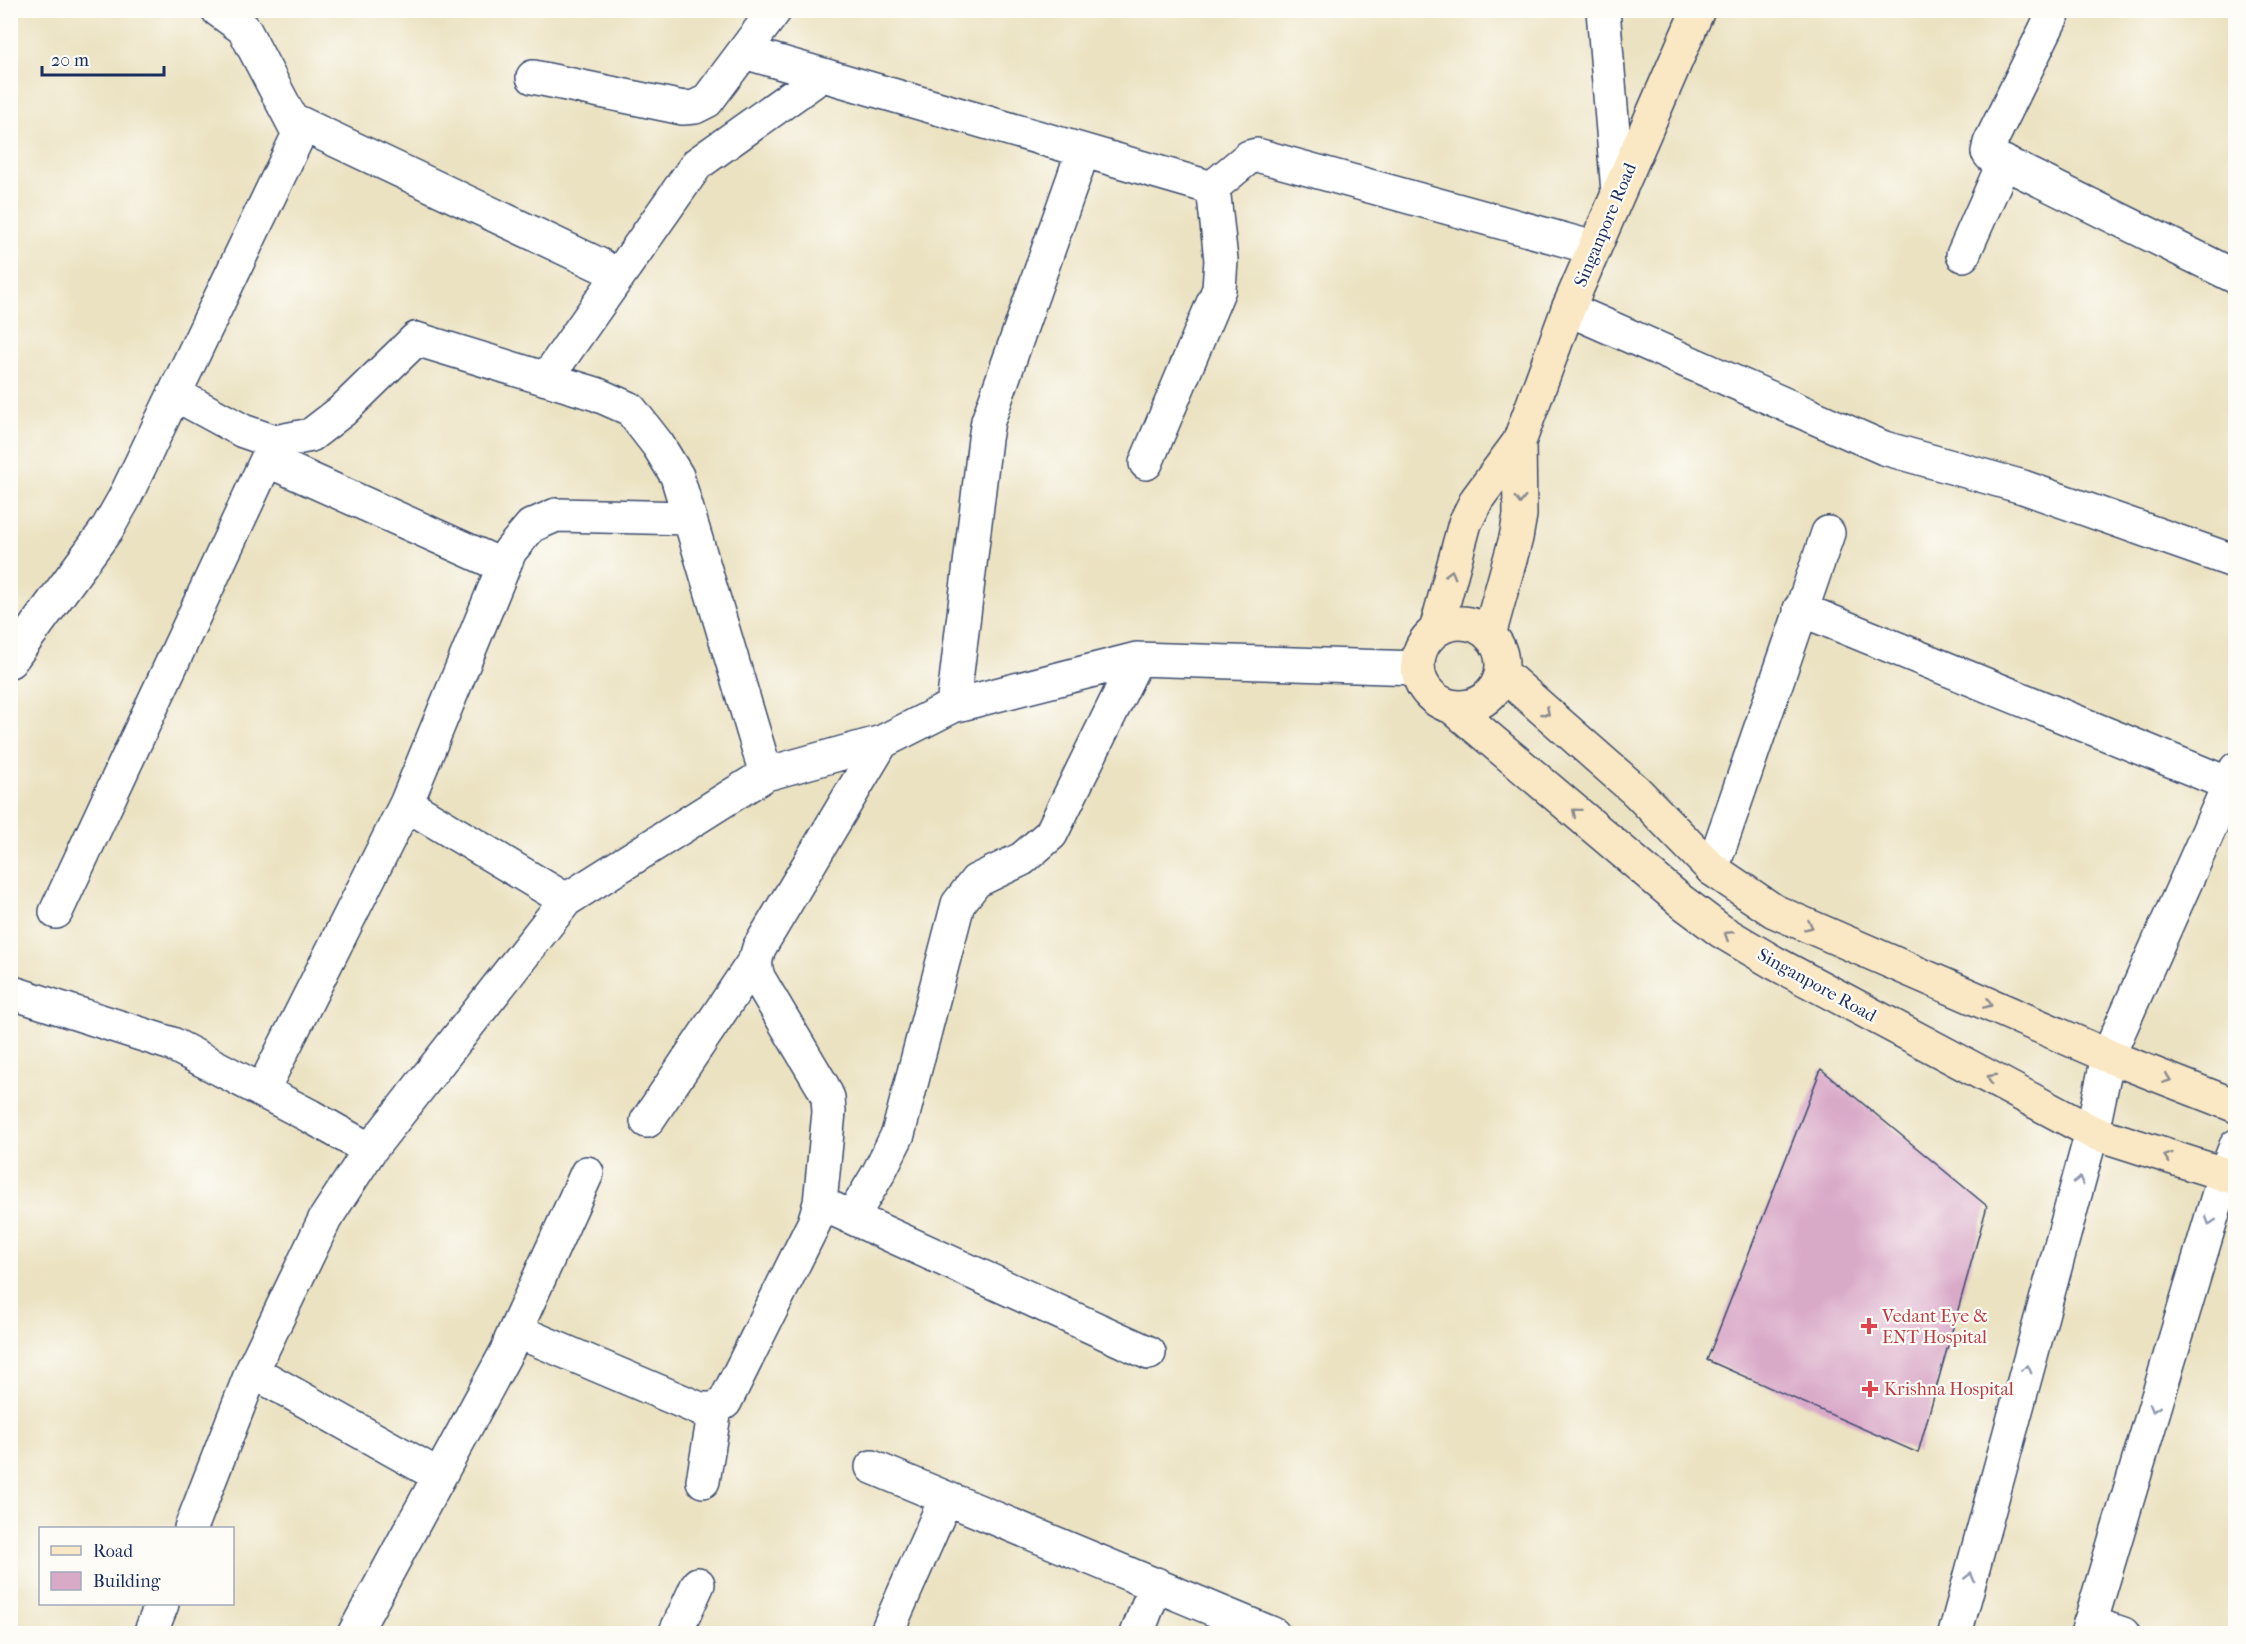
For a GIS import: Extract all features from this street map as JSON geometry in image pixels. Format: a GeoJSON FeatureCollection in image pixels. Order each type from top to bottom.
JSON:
{"type":"FeatureCollection","features":[{"type":"Feature","properties":{"kind":"main road","name":"Singanpore Road"},"geometry":{"type":"LineString","coordinates":[[1436,630],[1465,523],[1477,499],[1519,442],[1568,309],[1698,10]]}},
{"type":"Feature","properties":{"kind":"main road","name":"Singanpore Road"},"geometry":{"type":"LineString","coordinates":[[1489,635],[1516,538],[1520,515],[1519,442]]}},
{"type":"Feature","properties":{"kind":"main road"},"geometry":{"type":"LineString","coordinates":[[1463,623],[1478,627],[1489,635],[1500,653],[1502,673],[1497,686],[1489,696],[1465,707],[1451,706],[1439,701],[1429,693],[1421,682],[1418,668],[1419,654],[1426,640],[1436,630],[1449,624],[1463,623]]}},
{"type":"Feature","properties":{"kind":"main road"},"geometry":{"type":"LineString","coordinates":[[1502,673],[1636,791],[1712,869],[1774,911],[2108,1056],[2235,1106]]}},
{"type":"Feature","properties":{"kind":"main road","name":"Singanpore Road"},"geometry":{"type":"LineString","coordinates":[[1451,706],[1681,901],[1721,931],[1773,962],[2092,1132],[2232,1166]]}},
{"type":"Feature","properties":{"kind":"street"},"geometry":{"type":"LineString","coordinates":[[10,661],[107,529],[124,499],[299,134],[249,20],[218,10]]}},
{"type":"Feature","properties":{"kind":"street"},"geometry":{"type":"LineString","coordinates":[[533,77],[683,108],[695,107],[707,101],[775,10]]}},
{"type":"Feature","properties":{"kind":"street"},"geometry":{"type":"LineString","coordinates":[[1604,10],[1618,192]]}},
{"type":"Feature","properties":{"kind":"street"},"geometry":{"type":"LineString","coordinates":[[2055,10],[1988,148],[1991,156],[2235,277]]}},
{"type":"Feature","properties":{"kind":"street"},"geometry":{"type":"LineString","coordinates":[[744,52],[1213,187]]}},
{"type":"Feature","properties":{"kind":"street"},"geometry":{"type":"LineString","coordinates":[[546,379],[697,164],[822,75]]}},
{"type":"Feature","properties":{"kind":"street"},"geometry":{"type":"LineString","coordinates":[[291,119],[602,266]]}},
{"type":"Feature","properties":{"kind":"street"},"geometry":{"type":"LineString","coordinates":[[953,706],[988,421],[1083,151]]}},
{"type":"Feature","properties":{"kind":"street"},"geometry":{"type":"LineString","coordinates":[[1213,187],[1249,157],[1257,155],[1594,248]]}},
{"type":"Feature","properties":{"kind":"street"},"geometry":{"type":"LineString","coordinates":[[1963,255],[2004,162]]}},
{"type":"Feature","properties":{"kind":"street"},"geometry":{"type":"LineString","coordinates":[[1146,463],[1219,289],[1221,260],[1213,187]]}},
{"type":"Feature","properties":{"kind":"street"},"geometry":{"type":"LineString","coordinates":[[1568,309],[1884,448],[2023,487],[2235,562]]}},
{"type":"Feature","properties":{"kind":"street"},"geometry":{"type":"LineString","coordinates":[[56,912],[271,451],[311,435],[342,411],[416,339],[596,394],[630,409],[658,445],[676,476],[766,774]]}},
{"type":"Feature","properties":{"kind":"street"},"geometry":{"type":"LineString","coordinates":[[175,394],[243,431],[271,451],[503,566]]}},
{"type":"Feature","properties":{"kind":"street"},"geometry":{"type":"LineString","coordinates":[[262,1090],[406,804],[510,551],[531,526],[556,515],[690,518]]}},
{"type":"Feature","properties":{"kind":"street"},"geometry":{"type":"LineString","coordinates":[[1712,869],[1828,533]]}},
{"type":"Feature","properties":{"kind":"street"},"geometry":{"type":"LineString","coordinates":[[1800,609],[2232,777],[2108,1056],[2092,1132],[1955,1634]]}},
{"type":"Feature","properties":{"kind":"street"},"geometry":{"type":"LineString","coordinates":[[852,1217],[878,1174],[898,1134],[958,904],[976,881],[1022,859],[1051,834],[1137,659]]}},
{"type":"Feature","properties":{"kind":"street"},"geometry":{"type":"LineString","coordinates":[[191,1527],[252,1371],[325,1219],[370,1150],[566,900],[766,774],[882,742],[953,706],[1137,659],[1418,668]]}},
{"type":"Feature","properties":{"kind":"street"},"geometry":{"type":"LineString","coordinates":[[646,1121],[755,960],[759,948],[882,742]]}},
{"type":"Feature","properties":{"kind":"street"},"geometry":{"type":"LineString","coordinates":[[406,804],[566,900]]}},
{"type":"Feature","properties":{"kind":"street"},"geometry":{"type":"LineString","coordinates":[[510,1342],[520,1334],[526,1335],[700,1409],[715,1409],[725,1402],[814,1223],[820,1203],[829,1112],[828,1098],[759,979],[755,969],[755,960]]}},
{"type":"Feature","properties":{"kind":"street"},"geometry":{"type":"LineString","coordinates":[[10,992],[172,1044],[262,1090],[370,1150]]}},
{"type":"Feature","properties":{"kind":"street"},"geometry":{"type":"LineString","coordinates":[[2123,1634],[2088,1628],[2232,1166]]}},
{"type":"Feature","properties":{"kind":"street"},"geometry":{"type":"LineString","coordinates":[[354,1634],[510,1342],[587,1173]]}},
{"type":"Feature","properties":{"kind":"street"},"geometry":{"type":"LineString","coordinates":[[820,1203],[1149,1353]]}},
{"type":"Feature","properties":{"kind":"street"},"geometry":{"type":"LineString","coordinates":[[252,1371],[438,1475]]}},
{"type":"Feature","properties":{"kind":"street"},"geometry":{"type":"LineString","coordinates":[[703,1481],[715,1409]]}},
{"type":"Feature","properties":{"kind":"street"},"geometry":{"type":"LineString","coordinates":[[872,1467],[1273,1634]]}},
{"type":"Feature","properties":{"kind":"street"},"geometry":{"type":"LineString","coordinates":[[886,1634],[946,1497]]}},
{"type":"Feature","properties":{"kind":"street"},"geometry":{"type":"LineString","coordinates":[[675,1634],[698,1584]]}},
{"type":"Feature","properties":{"kind":"street"},"geometry":{"type":"LineString","coordinates":[[1137,1634],[1156,1584]]}},
{"type":"Feature","properties":{"kind":"street"},"geometry":{"type":"LineString","coordinates":[[150,1634],[162,1605]]}},
{"type":"Feature","properties":{"kind":"building"},"geometry":{"type":"Polygon","coordinates":[[[1821,1069],[1987,1206],[1918,1453],[1707,1360],[1821,1069]]]}},
{"type":"Feature","properties":{"kind":"place","name":"Vedant Eye & ENT Hospital"},"geometry":{"type":"Point","coordinates":[1869,1326]}},
{"type":"Feature","properties":{"kind":"place","name":"Krishna Hospital"},"geometry":{"type":"Point","coordinates":[1870,1389]}}]}
